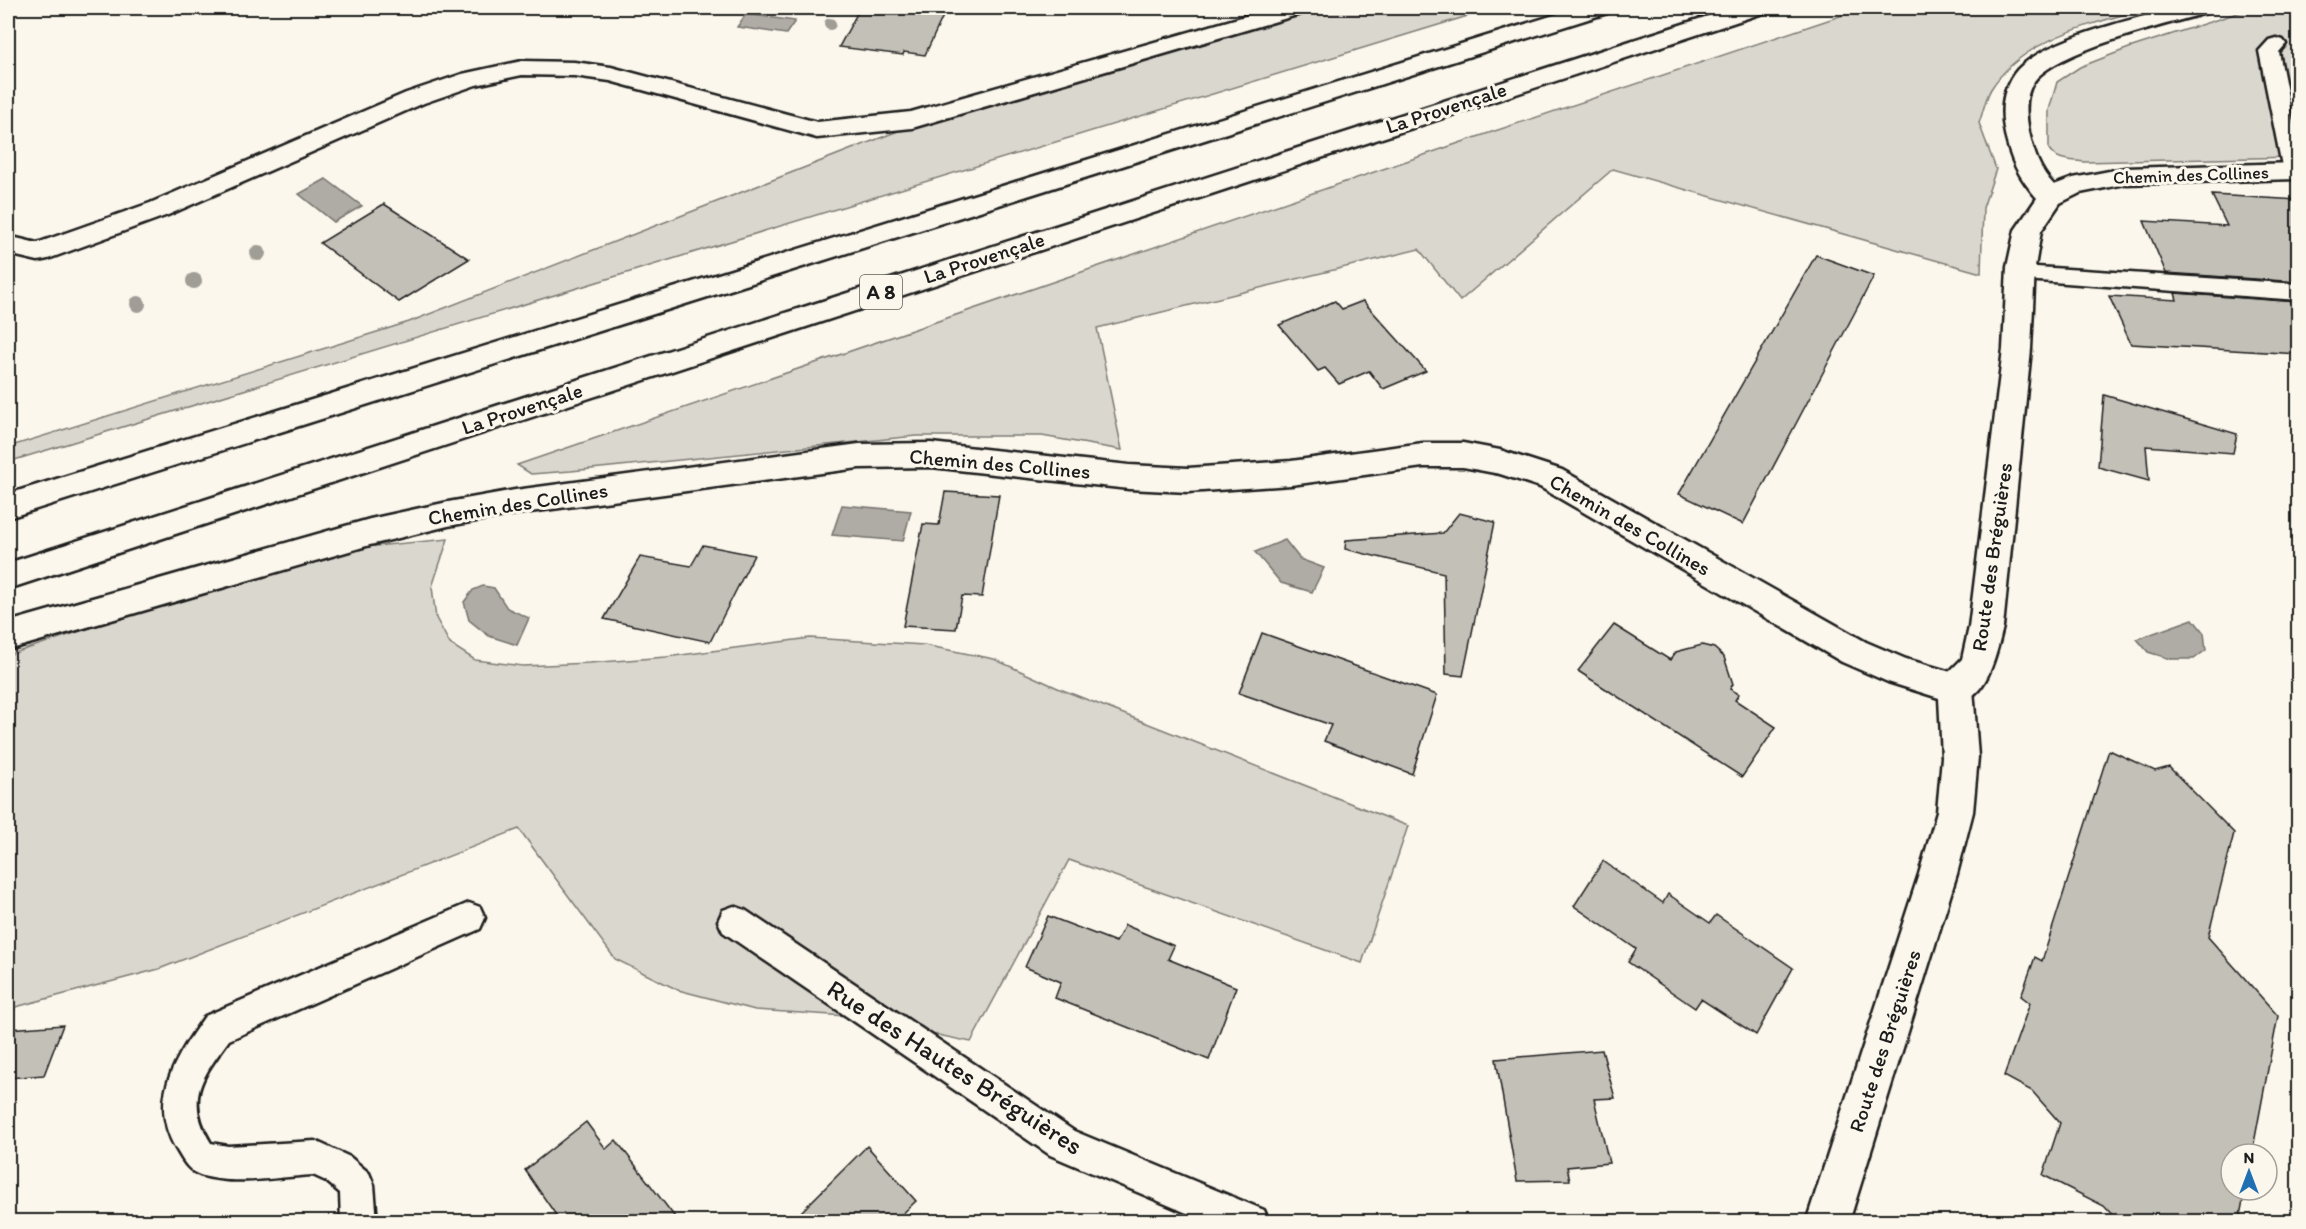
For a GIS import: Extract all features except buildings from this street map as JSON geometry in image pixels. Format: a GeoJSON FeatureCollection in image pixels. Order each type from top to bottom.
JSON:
{"type":"FeatureCollection","features":[{"type":"Feature","properties":{"kind":"main road"},"geometry":{"type":"LineString","coordinates":[[8,245],[38,252],[159,209],[415,98],[470,79],[522,68],[574,69],[611,74],[817,130],[912,120],[1296,8]]}},
{"type":"Feature","properties":{"kind":"main road"},"geometry":{"type":"LineString","coordinates":[[8,506],[1599,8]]}},
{"type":"Feature","properties":{"kind":"main road","name":"La Provençale"},"geometry":{"type":"LineString","coordinates":[[8,576],[1755,8]]}},
{"type":"Feature","properties":{"kind":"main road"},"geometry":{"type":"LineString","coordinates":[[2051,197],[2029,174],[2024,165],[2015,125],[2015,94],[2026,74],[2047,57],[2198,8]]}},
{"type":"Feature","properties":{"kind":"main road","name":"Chemin des Collines"},"geometry":{"type":"LineString","coordinates":[[2051,197],[2073,186],[2125,176],[2295,171]]}},
{"type":"Feature","properties":{"kind":"main road","name":"Route des Bréguières"},"geometry":{"type":"LineString","coordinates":[[1827,1221],[1938,874],[1955,812],[1960,757],[1956,688],[1977,666],[1992,591],[2017,349],[2020,274],[2028,230],[2051,197]]}},
{"type":"Feature","properties":{"kind":"main road","name":"Chemin des Collines"},"geometry":{"type":"LineString","coordinates":[[8,636],[359,535],[448,514],[515,502],[795,463],[859,456],[931,455],[1128,477],[1188,480],[1291,473],[1423,455],[1462,455],[1500,462],[1551,478],[1854,652],[1900,672],[1956,688]]}},
{"type":"Feature","properties":{"kind":"lane"},"geometry":{"type":"LineString","coordinates":[[2276,44],[2268,51],[2295,171]]}},
{"type":"Feature","properties":{"kind":"lane"},"geometry":{"type":"LineString","coordinates":[[2020,274],[2298,292]]}},
{"type":"Feature","properties":{"kind":"lane"},"geometry":{"type":"LineString","coordinates":[[359,1221],[357,1185],[339,1169],[315,1158],[228,1163],[201,1158],[184,1130],[180,1094],[191,1064],[216,1028],[469,918]]}},
{"type":"Feature","properties":{"kind":"lane","name":"Rue des Hautes Bréguières"},"geometry":{"type":"LineString","coordinates":[[734,921],[1062,1143],[1252,1221]]}},
{"type":"Feature","properties":{"kind":"shaded area"},"geometry":{"type":"Polygon","coordinates":[[[1268,8],[1494,8],[8,462],[8,447],[409,322],[898,131],[1268,8]]]}},
{"type":"Feature","properties":{"kind":"shaded area"},"geometry":{"type":"Polygon","coordinates":[[[1864,8],[2147,8],[2082,27],[2040,45],[2021,57],[1991,89],[1979,123],[1996,169],[1983,208],[1981,273],[1613,169],[1460,301],[1419,249],[1097,328],[1122,450],[1042,436],[916,436],[531,474],[517,465],[1465,141],[1864,8]]]}},
{"type":"Feature","properties":{"kind":"shaded area"},"geometry":{"type":"Polygon","coordinates":[[[2253,8],[2298,8],[2298,157],[2084,162],[2060,158],[2049,149],[2049,110],[2057,82],[2080,67],[2129,48],[2253,8]]]}},
{"type":"Feature","properties":{"kind":"shaded area"},"geometry":{"type":"Polygon","coordinates":[[[746,14],[795,21],[786,34],[737,27],[746,14]]]}},
{"type":"Feature","properties":{"kind":"shaded area"},"geometry":{"type":"Polygon","coordinates":[[[326,179],[362,206],[334,222],[299,194],[326,179]]]}},
{"type":"Feature","properties":{"kind":"shaded area"},"geometry":{"type":"Polygon","coordinates":[[[842,505],[911,511],[903,541],[832,535],[842,505]]]}},
{"type":"Feature","properties":{"kind":"shaded area"},"geometry":{"type":"Polygon","coordinates":[[[448,539],[432,587],[436,618],[450,644],[475,660],[523,666],[589,663],[666,657],[810,638],[924,645],[994,659],[1060,689],[1408,826],[1362,963],[1069,860],[971,1042],[847,1016],[755,1010],[678,990],[615,959],[519,829],[159,969],[8,1009],[8,655],[270,569],[354,548],[448,539]]]}},
{"type":"Feature","properties":{"kind":"shaded area"},"geometry":{"type":"Polygon","coordinates":[[[1285,540],[1300,559],[1324,568],[1312,592],[1281,583],[1255,552],[1285,540]]]}},
{"type":"Feature","properties":{"kind":"shaded area"},"geometry":{"type":"Polygon","coordinates":[[[483,586],[494,588],[507,608],[529,618],[517,645],[489,636],[469,620],[464,602],[473,590],[483,586]]]}},
{"type":"Feature","properties":{"kind":"shaded area"},"geometry":{"type":"Polygon","coordinates":[[[2193,619],[2204,633],[2206,650],[2194,659],[2171,659],[2148,652],[2137,639],[2193,619]]]}}]}
